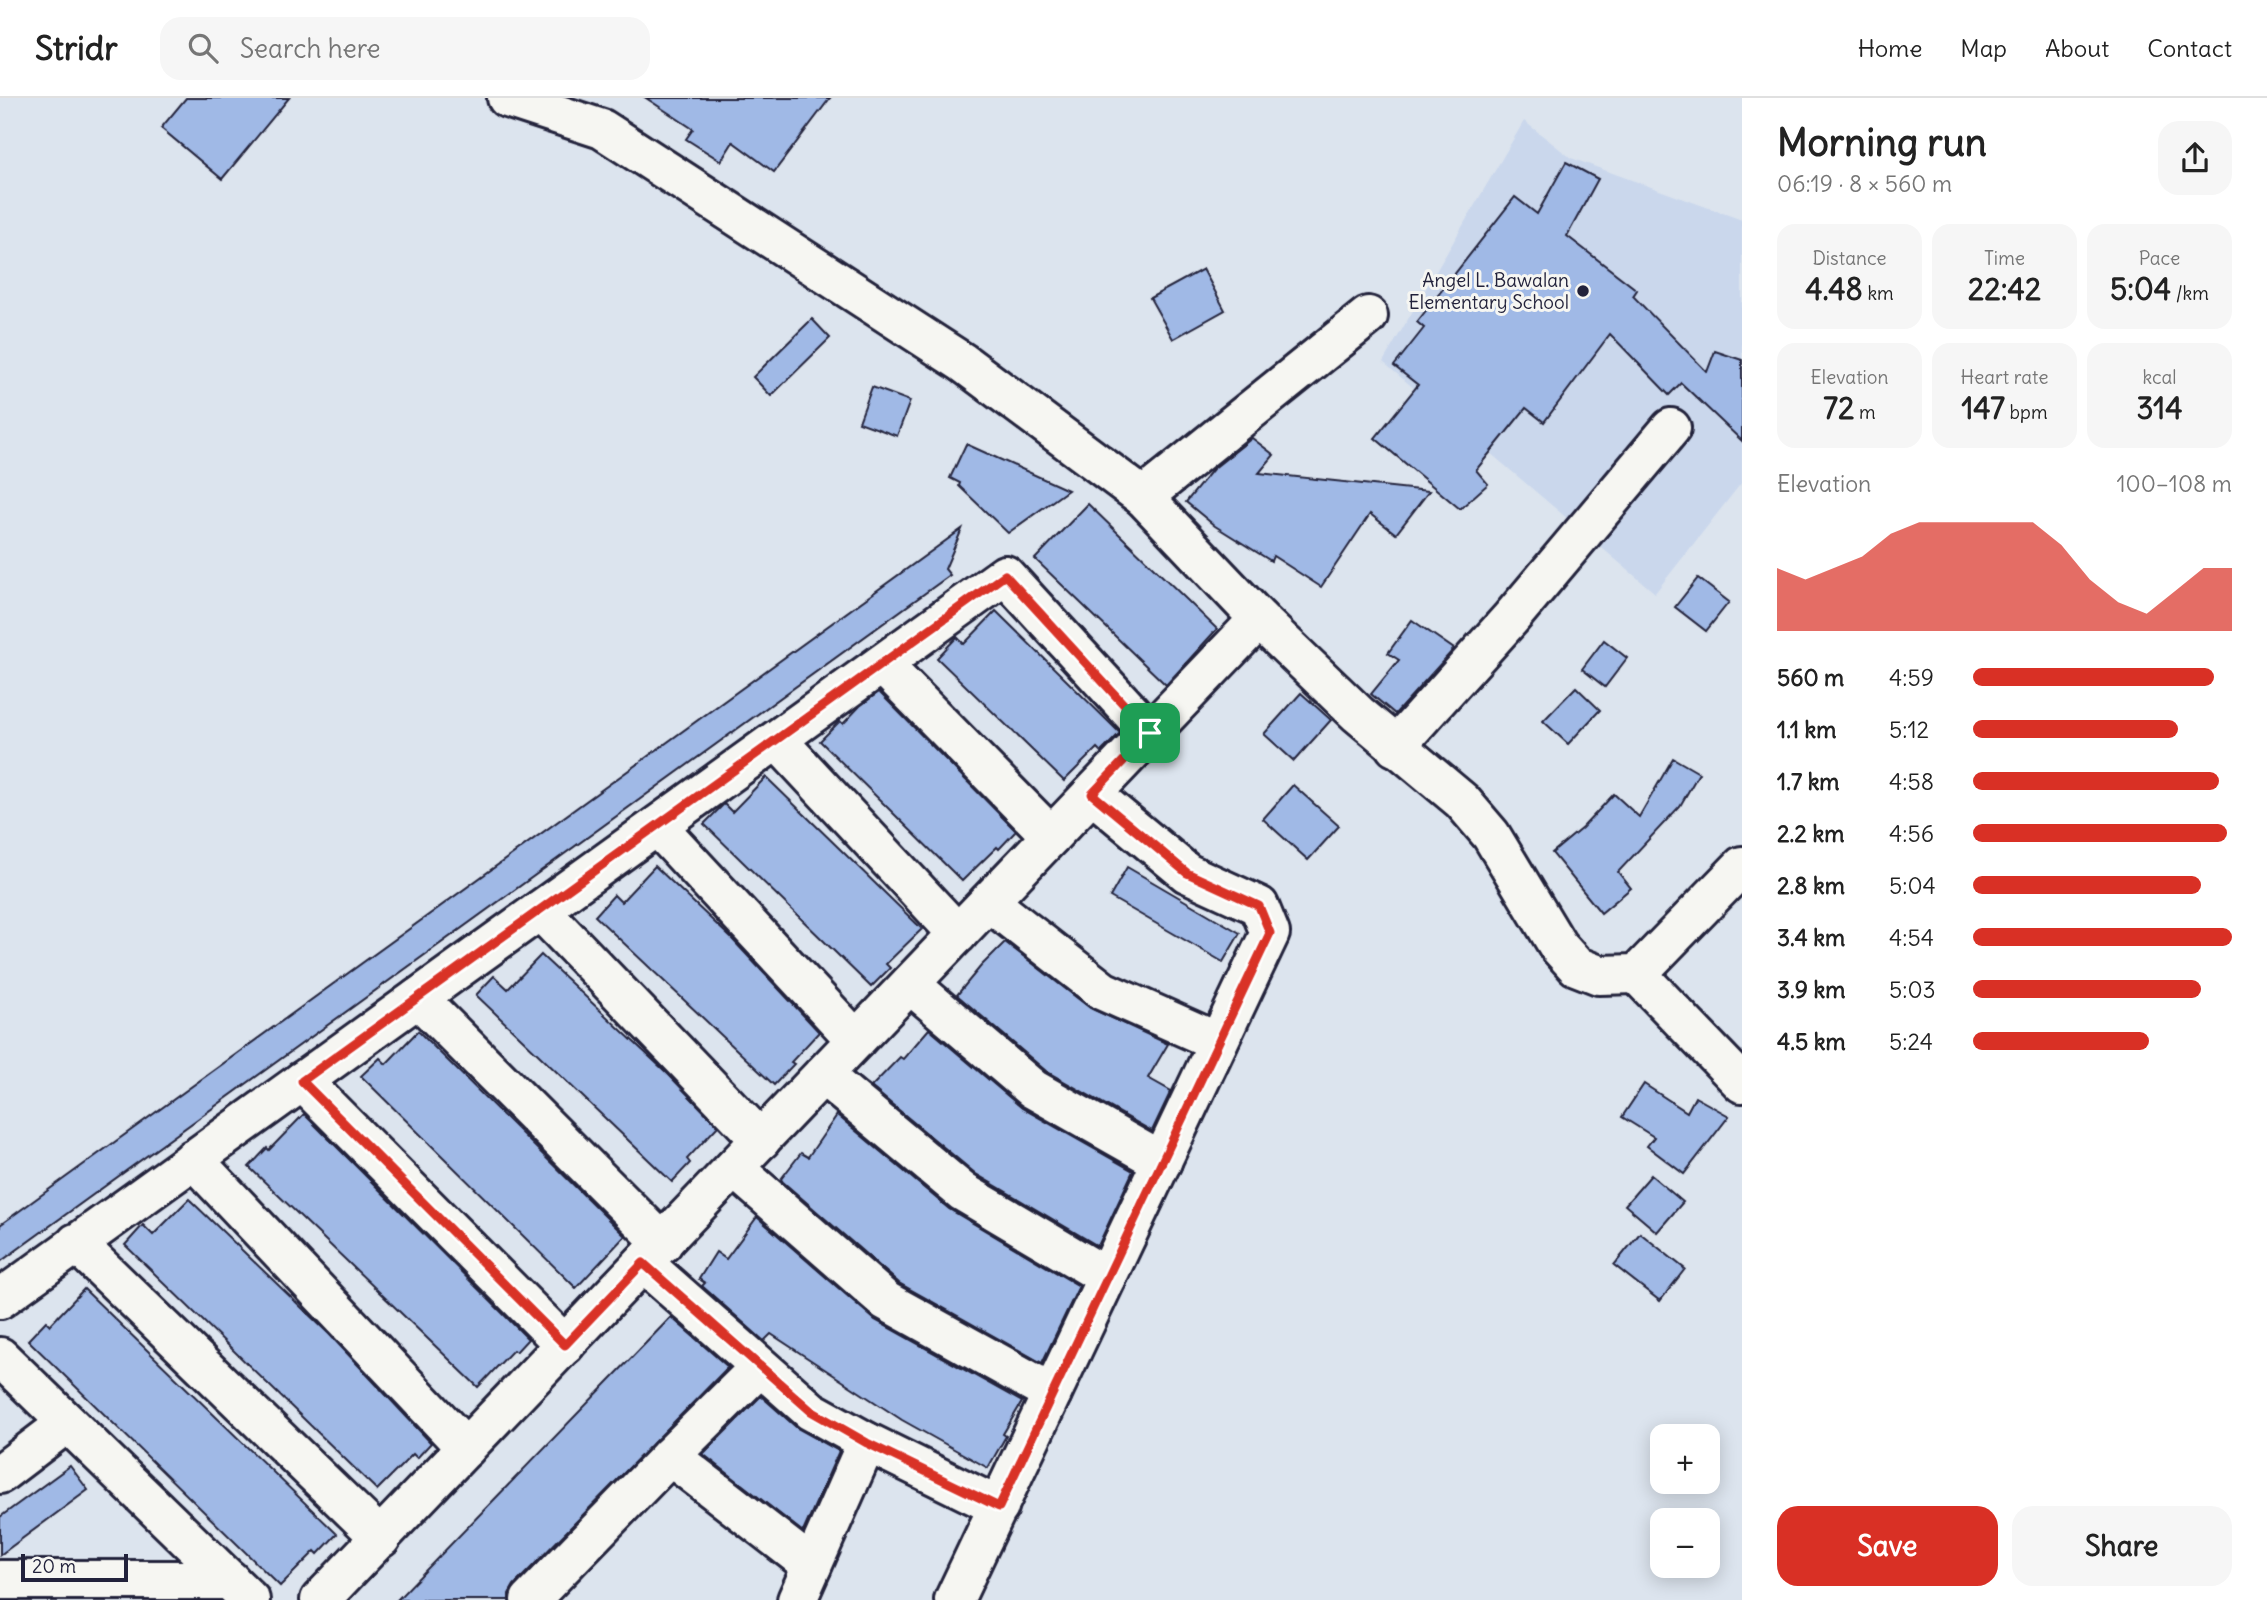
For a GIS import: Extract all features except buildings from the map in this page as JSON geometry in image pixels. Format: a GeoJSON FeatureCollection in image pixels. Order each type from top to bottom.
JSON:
{"type":"FeatureCollection","features":[{"type":"Feature","properties":{"kind":"street"},"geometry":{"type":"LineString","coordinates":[[507,98],[603,130],[962,362],[1143,498],[1259,619],[1395,747],[1462,802],[1491,835],[1558,946],[1576,966],[1599,975],[1637,974],[1742,866]]}},
{"type":"Feature","properties":{"kind":"street"},"geometry":{"type":"LineString","coordinates":[[1143,498],[1368,316]]}},
{"type":"Feature","properties":{"kind":"street"},"geometry":{"type":"LineString","coordinates":[[1395,747],[1511,618],[1671,428]]}},
{"type":"Feature","properties":{"kind":"street"},"geometry":{"type":"LineString","coordinates":[[0,1299],[1005,575],[1150,733]]}},
{"type":"Feature","properties":{"kind":"street"},"geometry":{"type":"LineString","coordinates":[[320,1600],[1259,619]]}},
{"type":"Feature","properties":{"kind":"street"},"geometry":{"type":"LineString","coordinates":[[882,664],[1051,836]]}},
{"type":"Feature","properties":{"kind":"street"},"geometry":{"type":"LineString","coordinates":[[777,740],[958,934]]}},
{"type":"Feature","properties":{"kind":"street"},"geometry":{"type":"LineString","coordinates":[[954,1600],[1270,933],[1259,906],[1187,873],[1092,794]]}},
{"type":"Feature","properties":{"kind":"street"},"geometry":{"type":"LineString","coordinates":[[657,826],[856,1040]]}},
{"type":"Feature","properties":{"kind":"street"},"geometry":{"type":"LineString","coordinates":[[989,902],[1103,991],[1218,1042]]}},
{"type":"Feature","properties":{"kind":"street"},"geometry":{"type":"LineString","coordinates":[[540,911],[761,1140]]}},
{"type":"Feature","properties":{"kind":"street"},"geometry":{"type":"LineString","coordinates":[[1637,974],[1742,1083]]}},
{"type":"Feature","properties":{"kind":"street"},"geometry":{"type":"LineString","coordinates":[[910,984],[1033,1089],[1162,1162]]}},
{"type":"Feature","properties":{"kind":"street"},"geometry":{"type":"LineString","coordinates":[[418,998],[760,1367],[811,1411],[867,1443],[999,1507]]}},
{"type":"Feature","properties":{"kind":"street"},"geometry":{"type":"LineString","coordinates":[[823,1075],[964,1192],[1107,1277]]}},
{"type":"Feature","properties":{"kind":"street"},"geometry":{"type":"LineString","coordinates":[[302,1081],[565,1345]]}},
{"type":"Feature","properties":{"kind":"street"},"geometry":{"type":"LineString","coordinates":[[193,1159],[466,1448]]}},
{"type":"Feature","properties":{"kind":"street"},"geometry":{"type":"LineString","coordinates":[[734,1168],[886,1301],[1052,1393]]}},
{"type":"Feature","properties":{"kind":"street"},"geometry":{"type":"LineString","coordinates":[[76,1243],[381,1538]]}},
{"type":"Feature","properties":{"kind":"street"},"geometry":{"type":"LineString","coordinates":[[0,1357],[240,1590]]}},
{"type":"Feature","properties":{"kind":"street"},"geometry":{"type":"LineString","coordinates":[[530,1600],[760,1367]]}},
{"type":"Feature","properties":{"kind":"street"},"geometry":{"type":"LineString","coordinates":[[0,1474],[67,1423]]}},
{"type":"Feature","properties":{"kind":"street"},"geometry":{"type":"LineString","coordinates":[[797,1600],[867,1443]]}},
{"type":"Feature","properties":{"kind":"street"},"geometry":{"type":"LineString","coordinates":[[670,1456],[812,1566]]}},
{"type":"Feature","properties":{"kind":"street"},"geometry":{"type":"LineString","coordinates":[[0,1580],[240,1590]]}},
{"type":"Feature","properties":{"kind":"shaded area","name":"Angel L. Bawalan Elementary School"},"geometry":{"type":"Polygon","coordinates":[[[1524,121],[1571,158],[1742,220],[1742,482],[1655,593],[1383,362],[1524,121]]]}},
{"type":"Feature","properties":{"kind":"place","name":"Angel L. Bawalan Elementary School"},"geometry":{"type":"Point","coordinates":[1583,291]}},
{"type":"Feature","properties":{"kind":"route"},"geometry":{"type":"LineString","coordinates":[[1005,575],[1150,733],[1092,794],[1187,873],[1259,906],[1270,933],[999,1507],[867,1443],[811,1411],[643,1263],[565,1345],[302,1081],[1005,575]]}}]}
